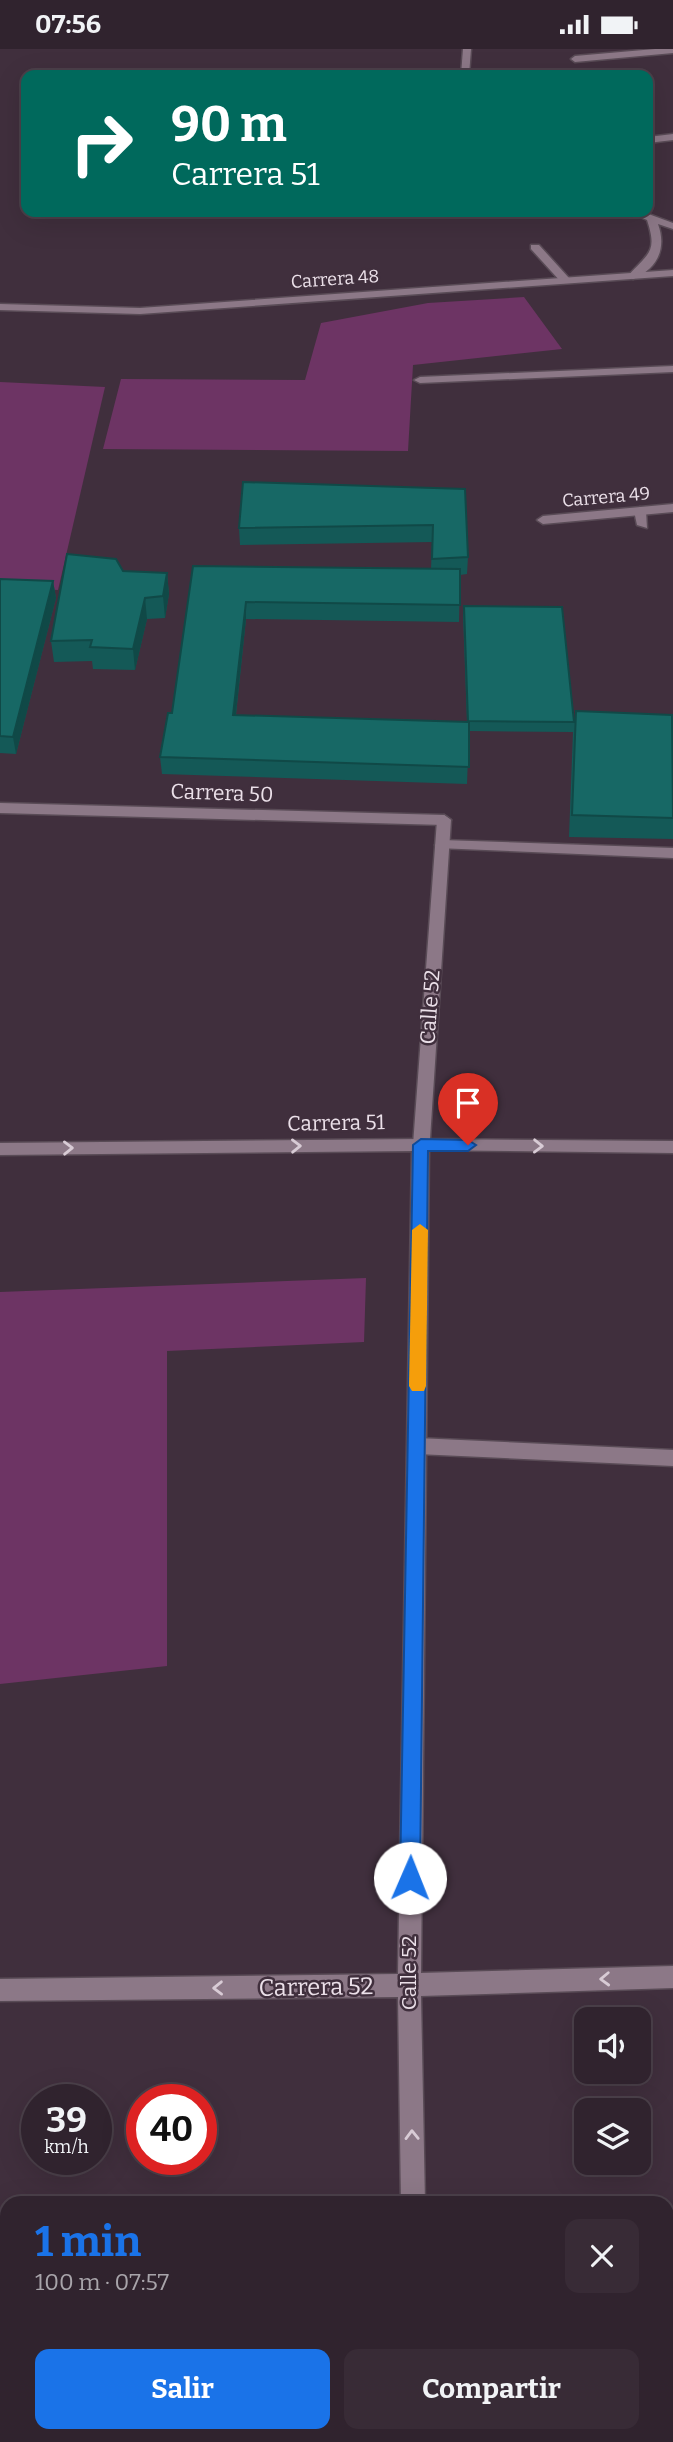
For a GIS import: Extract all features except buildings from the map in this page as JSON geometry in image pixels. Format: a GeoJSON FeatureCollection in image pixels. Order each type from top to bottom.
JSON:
{"type":"FeatureCollection","features":[{"type":"Feature","properties":{"kind":"street"},"geometry":{"type":"LineString","coordinates":[[465,70],[467,49]]}},
{"type":"Feature","properties":{"kind":"street"},"geometry":{"type":"LineString","coordinates":[[575,58],[673,50]]}},
{"type":"Feature","properties":{"kind":"street"},"geometry":{"type":"LineString","coordinates":[[653,139],[673,137]]}},
{"type":"Feature","properties":{"kind":"street"},"geometry":{"type":"LineString","coordinates":[[647,217],[673,226]]}},
{"type":"Feature","properties":{"kind":"street"},"geometry":{"type":"LineString","coordinates":[[633,276],[658,254],[660,242],[652,219]]}},
{"type":"Feature","properties":{"kind":"street"},"geometry":{"type":"LineString","coordinates":[[535,247],[565,280]]}},
{"type":"Feature","properties":{"kind":"street","name":"Carrera 48"},"geometry":{"type":"LineString","coordinates":[[0,307],[140,311],[673,273]]}},
{"type":"Feature","properties":{"kind":"street"},"geometry":{"type":"LineString","coordinates":[[420,380],[673,369]]}},
{"type":"Feature","properties":{"kind":"street","name":"Carrera 49"},"geometry":{"type":"LineString","coordinates":[[543,520],[673,508]]}},
{"type":"Feature","properties":{"kind":"street"},"geometry":{"type":"LineString","coordinates":[[640,511],[643,525]]}},
{"type":"Feature","properties":{"kind":"street","name":"Carrera 50"},"geometry":{"type":"LineString","coordinates":[[0,808],[443,820]]}},
{"type":"Feature","properties":{"kind":"street","name":"Calle 52"},"geometry":{"type":"LineString","coordinates":[[413,2196],[409,1985],[421,1145],[443,820]]}},
{"type":"Feature","properties":{"kind":"street"},"geometry":{"type":"LineString","coordinates":[[442,845],[673,853]]}},
{"type":"Feature","properties":{"kind":"street","name":"Carrera 51"},"geometry":{"type":"LineString","coordinates":[[0,1149],[421,1145],[673,1147]]}},
{"type":"Feature","properties":{"kind":"street"},"geometry":{"type":"LineString","coordinates":[[417,1446],[673,1458]]}},
{"type":"Feature","properties":{"kind":"street","name":"Carrera 52"},"geometry":{"type":"LineString","coordinates":[[0,1990],[409,1985],[673,1977]]}},
{"type":"Feature","properties":{"kind":"shaded area"},"geometry":{"type":"Polygon","coordinates":[[[524,297],[562,349],[413,365],[408,451],[103,449],[121,379],[305,380],[321,323],[428,303],[524,297]]]}},
{"type":"Feature","properties":{"kind":"shaded area"},"geometry":{"type":"Polygon","coordinates":[[[0,382],[105,387],[58,590],[0,587],[0,382]]]}},
{"type":"Feature","properties":{"kind":"shaded area"},"geometry":{"type":"Polygon","coordinates":[[[366,1278],[364,1342],[167,1351],[167,1666],[0,1684],[0,1292],[366,1278]]]}},
{"type":"Feature","properties":{"kind":"slow traffic"},"geometry":{"type":"LineString","coordinates":[[418,1386],[420,1230]]}},
{"type":"Feature","properties":{"kind":"route"},"geometry":{"type":"LineString","coordinates":[[410,1878],[421,1145],[468,1145]]}}]}
